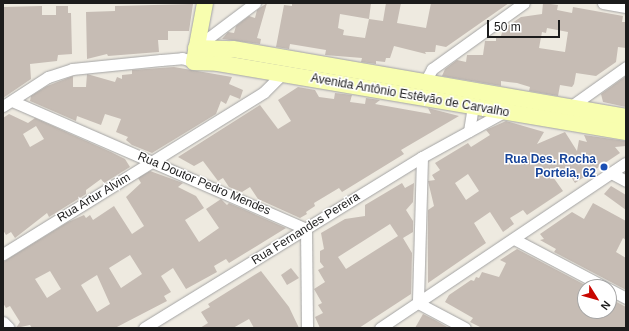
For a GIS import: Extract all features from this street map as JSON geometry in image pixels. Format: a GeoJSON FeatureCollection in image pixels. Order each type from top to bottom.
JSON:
{"type":"FeatureCollection","features":[{"type":"Feature","properties":{"kind":"street"},"geometry":{"type":"LineString","coordinates":[[191,56],[205,3]]}},
{"type":"Feature","properties":{"kind":"street"},"geometry":{"type":"LineString","coordinates":[[7,103],[48,77],[72,69],[191,56],[255,3]]}},
{"type":"Feature","properties":{"kind":"street"},"geometry":{"type":"LineString","coordinates":[[425,82],[432,69],[524,3]]}},
{"type":"Feature","properties":{"kind":"street"},"geometry":{"type":"LineString","coordinates":[[603,3],[626,7]]}},
{"type":"Feature","properties":{"kind":"street","name":"Avenida Antônio Estêvão de Carvalho"},"geometry":{"type":"LineString","coordinates":[[191,56],[233,49],[425,82],[507,107]]}},
{"type":"Feature","properties":{"kind":"street","name":"Avenida Antônio Estêvão de Carvalho"},"geometry":{"type":"LineString","coordinates":[[191,56],[282,74],[473,106],[532,109],[570,107],[626,116]]}},
{"type":"Feature","properties":{"kind":"street"},"geometry":{"type":"LineString","coordinates":[[570,107],[626,67]]}},
{"type":"Feature","properties":{"kind":"street","name":"Rua Artur Alvim"},"geometry":{"type":"LineString","coordinates":[[3,254],[264,92],[282,74]]}},
{"type":"Feature","properties":{"kind":"street","name":"Rua Doutor Pedro Mendes"},"geometry":{"type":"LineString","coordinates":[[7,103],[153,162],[306,229]]}},
{"type":"Feature","properties":{"kind":"street"},"geometry":{"type":"LineString","coordinates":[[468,131],[473,106]]}},
{"type":"Feature","properties":{"kind":"street","name":"Rua Fernandes Pereira"},"geometry":{"type":"LineString","coordinates":[[144,328],[422,157],[507,107]]}},
{"type":"Feature","properties":{"kind":"street","name":"Avenida Antônio Estêvão de Carvalho"},"geometry":{"type":"LineString","coordinates":[[532,109],[626,132]]}},
{"type":"Feature","properties":{"kind":"street"},"geometry":{"type":"LineString","coordinates":[[418,303],[422,157]]}},
{"type":"Feature","properties":{"kind":"street"},"geometry":{"type":"LineString","coordinates":[[380,328],[626,163]]}},
{"type":"Feature","properties":{"kind":"street"},"geometry":{"type":"LineString","coordinates":[[611,173],[626,181]]}},
{"type":"Feature","properties":{"kind":"street"},"geometry":{"type":"LineString","coordinates":[[306,229],[307,328]]}},
{"type":"Feature","properties":{"kind":"street"},"geometry":{"type":"LineString","coordinates":[[514,239],[590,279]]}},
{"type":"Feature","properties":{"kind":"street"},"geometry":{"type":"LineString","coordinates":[[617,293],[626,298]]}},
{"type":"Feature","properties":{"kind":"street"},"geometry":{"type":"LineString","coordinates":[[418,303],[465,328]]}},
{"type":"Feature","properties":{"kind":"street"},"geometry":{"type":"LineString","coordinates":[[3,322],[9,328]]}},
{"type":"Feature","properties":{"kind":"building"},"geometry":{"type":"Polygon","coordinates":[[[267,3],[257,38],[261,39],[260,44],[222,39],[228,32],[234,33],[236,26],[249,16],[255,18],[257,10],[267,3]]]}},
{"type":"Feature","properties":{"kind":"building"},"geometry":{"type":"Polygon","coordinates":[[[292,3],[371,3],[369,19],[383,21],[386,3],[401,3],[397,23],[426,28],[431,3],[509,3],[446,47],[436,45],[435,52],[425,52],[426,54],[394,46],[390,58],[386,58],[385,62],[376,61],[376,64],[361,62],[362,58],[325,55],[326,50],[290,44],[289,49],[276,47],[284,5],[292,6],[292,3]],[[340,14],[338,28],[344,30],[343,35],[365,38],[369,19],[340,14]]]}},
{"type":"Feature","properties":{"kind":"building"},"geometry":{"type":"Polygon","coordinates":[[[543,3],[558,5],[557,10],[572,13],[573,7],[623,16],[622,22],[626,22],[626,48],[618,47],[616,62],[596,76],[576,73],[572,87],[560,85],[558,96],[529,91],[530,87],[517,83],[501,81],[501,86],[442,76],[445,69],[457,60],[466,62],[467,55],[483,55],[485,41],[496,41],[496,36],[501,36],[503,29],[521,17],[542,14],[543,3]],[[547,28],[546,33],[542,32],[539,48],[565,52],[568,32],[547,28]]]}},
{"type":"Feature","properties":{"kind":"building"},"geometry":{"type":"Polygon","coordinates":[[[193,4],[189,31],[168,31],[168,40],[158,40],[159,52],[108,56],[107,54],[87,59],[86,12],[115,11],[115,6],[193,4]]]}},
{"type":"Feature","properties":{"kind":"building"},"geometry":{"type":"Polygon","coordinates":[[[42,6],[42,15],[56,15],[56,6],[68,6],[68,13],[71,13],[72,54],[58,55],[57,61],[30,64],[31,79],[3,98],[3,7],[42,6]]]}},
{"type":"Feature","properties":{"kind":"building"},"geometry":{"type":"Polygon","coordinates":[[[174,67],[232,77],[229,84],[243,90],[240,99],[230,95],[226,104],[221,101],[216,114],[152,153],[132,145],[126,140],[128,137],[116,132],[121,119],[105,114],[101,125],[77,116],[76,121],[30,101],[31,96],[47,86],[73,76],[73,87],[86,87],[87,74],[115,82],[117,77],[122,79],[122,75],[132,74],[132,70],[174,67]]]}},
{"type":"Feature","properties":{"kind":"building"},"geometry":{"type":"Polygon","coordinates":[[[626,76],[626,107],[603,102],[601,94],[626,76]]]}},
{"type":"Feature","properties":{"kind":"building"},"geometry":{"type":"Polygon","coordinates":[[[298,87],[315,90],[319,97],[334,99],[335,93],[352,95],[350,102],[365,104],[366,98],[380,100],[375,104],[431,114],[428,108],[459,116],[401,150],[404,154],[342,192],[339,188],[314,203],[315,206],[306,212],[307,214],[300,218],[258,199],[250,187],[242,192],[229,187],[223,178],[218,181],[203,161],[194,166],[178,157],[260,105],[278,129],[291,121],[278,100],[298,87]]]}},
{"type":"Feature","properties":{"kind":"building"},"geometry":{"type":"Polygon","coordinates":[[[9,114],[28,123],[35,118],[125,159],[130,167],[104,183],[101,179],[86,190],[86,194],[49,217],[47,213],[15,238],[11,232],[6,235],[3,230],[3,118],[9,114]],[[36,126],[23,134],[30,147],[44,139],[36,126]]]}},
{"type":"Feature","properties":{"kind":"building"},"geometry":{"type":"Polygon","coordinates":[[[506,121],[544,132],[537,144],[565,132],[577,151],[579,140],[587,142],[584,135],[626,141],[626,146],[615,147],[620,153],[575,183],[565,168],[553,177],[563,191],[527,215],[523,210],[510,218],[514,224],[503,232],[490,212],[474,223],[486,243],[428,283],[428,210],[434,206],[428,181],[435,180],[432,175],[440,170],[435,163],[468,143],[471,147],[490,135],[486,130],[506,121]],[[468,174],[455,183],[466,200],[479,191],[468,174]]]}},
{"type":"Feature","properties":{"kind":"building"},"geometry":{"type":"Polygon","coordinates":[[[150,171],[183,183],[178,187],[196,196],[204,208],[185,220],[199,242],[219,228],[206,209],[221,199],[227,205],[229,203],[286,228],[229,263],[226,259],[214,266],[217,272],[186,289],[173,268],[161,276],[171,292],[164,296],[167,301],[115,328],[32,328],[30,325],[16,328],[20,322],[10,306],[6,308],[3,303],[3,262],[68,222],[84,215],[86,218],[90,215],[93,220],[114,206],[132,234],[144,226],[126,197],[141,183],[138,178],[150,171]],[[130,255],[109,268],[121,288],[142,274],[130,255]],[[50,271],[35,279],[47,298],[61,289],[50,271]],[[97,275],[81,285],[97,312],[110,304],[97,275]]]}},
{"type":"Feature","properties":{"kind":"building"},"geometry":{"type":"Polygon","coordinates":[[[402,183],[405,188],[414,183],[413,202],[406,210],[413,221],[413,232],[403,238],[412,253],[411,294],[359,328],[320,328],[315,317],[323,313],[318,305],[322,303],[314,289],[325,282],[318,270],[324,267],[320,262],[320,251],[324,249],[321,233],[345,219],[365,216],[365,205],[402,183]],[[390,224],[338,257],[346,269],[398,236],[390,224]]]}},
{"type":"Feature","properties":{"kind":"building"},"geometry":{"type":"Polygon","coordinates":[[[611,186],[626,195],[626,210],[604,194],[611,186]]]}},
{"type":"Feature","properties":{"kind":"building"},"geometry":{"type":"Polygon","coordinates":[[[593,203],[626,221],[626,240],[623,238],[616,252],[626,258],[626,290],[617,285],[617,279],[605,279],[554,252],[556,249],[540,240],[544,239],[540,234],[572,212],[584,219],[593,203]]]}},
{"type":"Feature","properties":{"kind":"building"},"geometry":{"type":"Polygon","coordinates":[[[517,249],[577,281],[577,319],[617,319],[617,302],[626,307],[626,328],[482,328],[470,322],[473,318],[445,302],[449,295],[471,280],[474,281],[476,277],[479,278],[482,272],[499,277],[506,263],[500,260],[517,249]]]}},
{"type":"Feature","properties":{"kind":"building"},"geometry":{"type":"Polygon","coordinates":[[[291,268],[299,278],[287,285],[281,275],[291,268]]]}},
{"type":"Feature","properties":{"kind":"building"},"geometry":{"type":"Polygon","coordinates":[[[261,271],[289,307],[299,328],[254,328],[249,319],[233,328],[200,328],[208,323],[201,312],[210,307],[208,304],[261,271]]]}},
{"type":"Feature","properties":{"kind":"building"},"geometry":{"type":"Polygon","coordinates":[[[423,314],[435,320],[449,328],[415,328],[423,314]]]}},
{"type":"Feature","properties":{"kind":"place","name":"Rua Des. Rocha Portela, 62"},"geometry":{"type":"Point","coordinates":[604,167]}}]}
